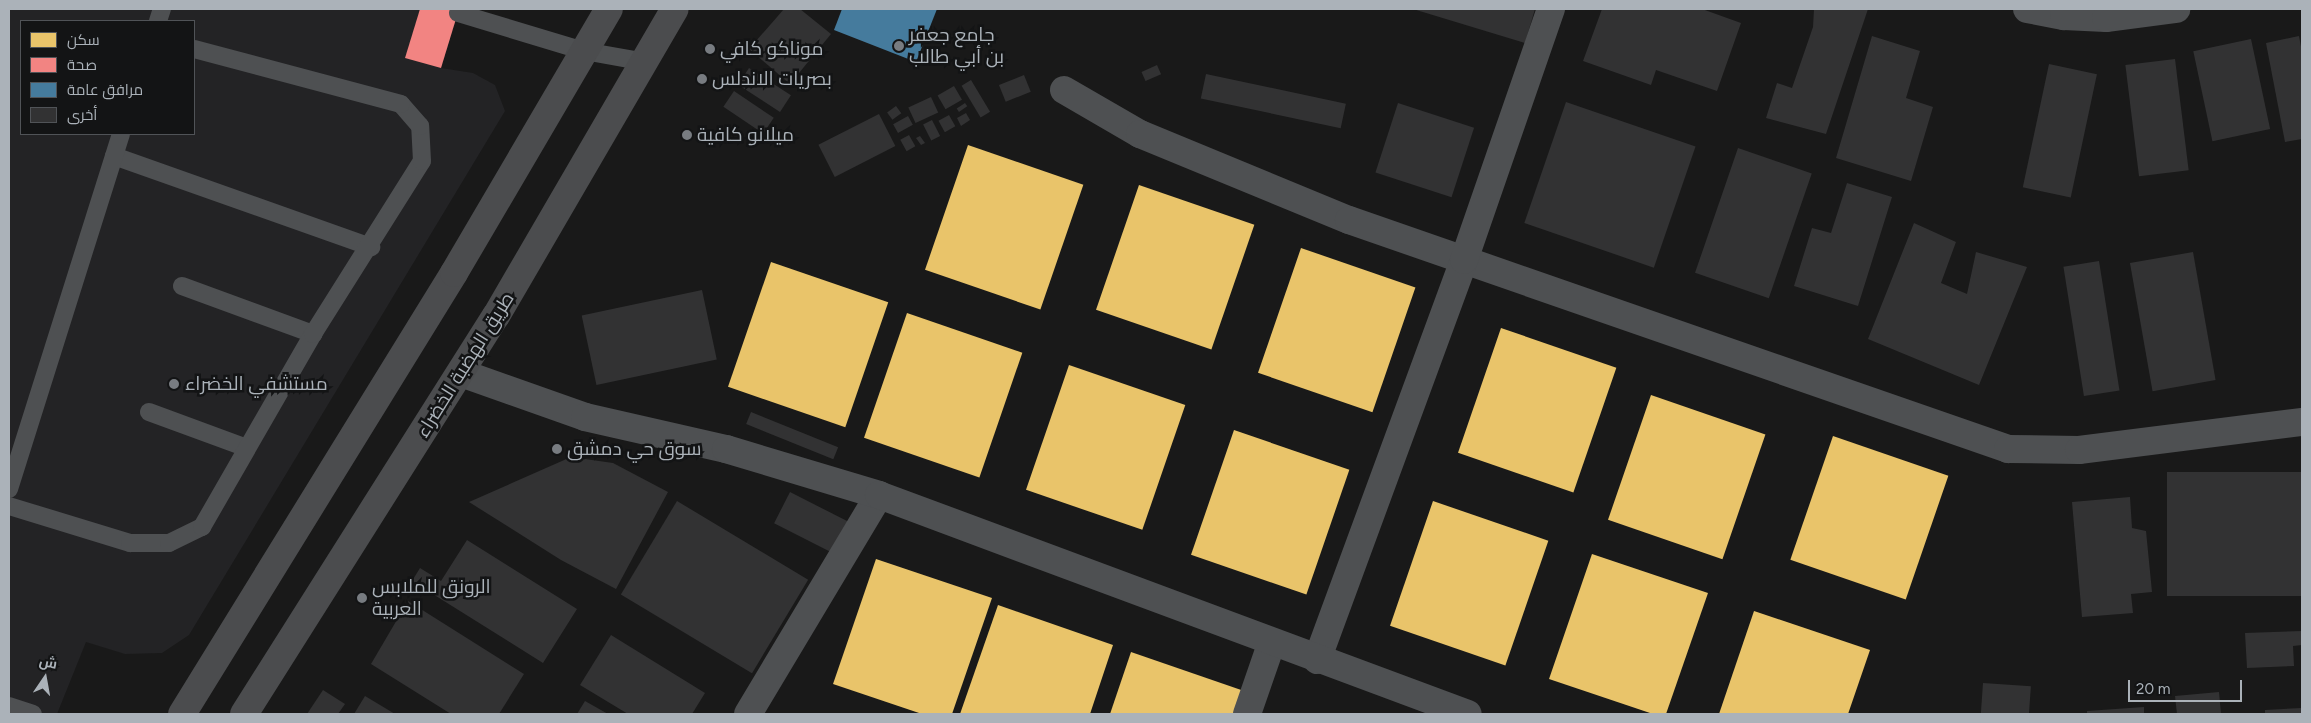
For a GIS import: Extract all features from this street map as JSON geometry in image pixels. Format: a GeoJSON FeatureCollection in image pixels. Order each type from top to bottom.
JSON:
{"type":"FeatureCollection","features":[{"type":"Feature","properties":{"kind":"main road"},"geometry":{"type":"LineString","coordinates":[[182,714],[454,273],[609,9]]}},
{"type":"Feature","properties":{"kind":"main road","name":"طريق الهضبة الخضراء"},"geometry":{"type":"LineString","coordinates":[[244,714],[461,373],[675,9]]}},
{"type":"Feature","properties":{"kind":"street"},"geometry":{"type":"LineString","coordinates":[[1318,660],[1464,260],[1551,9]]}},
{"type":"Feature","properties":{"kind":"street"},"geometry":{"type":"LineString","coordinates":[[2027,9],[2064,16],[2106,18],[2176,9]]}},
{"type":"Feature","properties":{"kind":"street"},"geometry":{"type":"LineString","coordinates":[[1064,90],[1140,134],[1349,220],[2008,449],[2079,450],[2302,422]]}},
{"type":"Feature","properties":{"kind":"street"},"geometry":{"type":"LineString","coordinates":[[461,373],[585,417],[726,449],[879,494],[1318,660],[1468,714]]}},
{"type":"Feature","properties":{"kind":"street"},"geometry":{"type":"LineString","coordinates":[[748,714],[879,494]]}},
{"type":"Feature","properties":{"kind":"street"},"geometry":{"type":"LineString","coordinates":[[1247,714],[1272,642]]}},
{"type":"Feature","properties":{"kind":"lane"},"geometry":{"type":"LineString","coordinates":[[458,13],[584,51],[645,62]]}},
{"type":"Feature","properties":{"kind":"lane"},"geometry":{"type":"LineString","coordinates":[[9,506],[130,543],[169,543],[202,527],[313,334],[371,247],[422,161],[420,126],[401,104],[195,49]]}},
{"type":"Feature","properties":{"kind":"lane"},"geometry":{"type":"LineString","coordinates":[[9,489],[121,135]]}},
{"type":"Feature","properties":{"kind":"lane"},"geometry":{"type":"LineString","coordinates":[[114,156],[371,247]]}},
{"type":"Feature","properties":{"kind":"lane"},"geometry":{"type":"LineString","coordinates":[[182,286],[313,334]]}},
{"type":"Feature","properties":{"kind":"lane"},"geometry":{"type":"LineString","coordinates":[[149,412],[247,448]]}},
{"type":"Feature","properties":{"kind":"lane"},"geometry":{"type":"LineString","coordinates":[[9,706],[33,714]]}},
{"type":"Feature","properties":{"kind":"shaded area","name":"مستشفي الخضراء"},"geometry":{"type":"Polygon","coordinates":[[[9,9],[459,9],[441,68],[473,73],[495,85],[505,111],[189,635],[162,653],[125,654],[86,642],[57,714],[9,714],[9,9]]]}},
{"type":"Feature","properties":{"kind":"building: سكن"},"geometry":{"type":"Polygon","coordinates":[[[968,145],[1083,185],[1040,310],[925,270],[968,145]]]}},
{"type":"Feature","properties":{"kind":"building: سكن"},"geometry":{"type":"Polygon","coordinates":[[[1139,185],[1254,225],[1211,350],[1096,310],[1139,185]]]}},
{"type":"Feature","properties":{"kind":"building: سكن"},"geometry":{"type":"Polygon","coordinates":[[[1301,248],[1415,287],[1372,412],[1258,373],[1301,248]]]}},
{"type":"Feature","properties":{"kind":"building: سكن"},"geometry":{"type":"Polygon","coordinates":[[[771,262],[888,302],[845,427],[728,387],[771,262]]]}},
{"type":"Feature","properties":{"kind":"building: سكن"},"geometry":{"type":"Polygon","coordinates":[[[907,313],[1022,353],[979,478],[864,438],[907,313]]]}},
{"type":"Feature","properties":{"kind":"building: سكن"},"geometry":{"type":"Polygon","coordinates":[[[1501,328],[1616,368],[1573,493],[1458,453],[1501,328]]]}},
{"type":"Feature","properties":{"kind":"building: سكن"},"geometry":{"type":"Polygon","coordinates":[[[1069,365],[1185,405],[1142,530],[1026,490],[1069,365]]]}},
{"type":"Feature","properties":{"kind":"building: سكن"},"geometry":{"type":"Polygon","coordinates":[[[1651,395],[1765,434],[1722,559],[1608,520],[1651,395]]]}},
{"type":"Feature","properties":{"kind":"building: سكن"},"geometry":{"type":"Polygon","coordinates":[[[1234,430],[1349,470],[1306,595],[1191,555],[1234,430]]]}},
{"type":"Feature","properties":{"kind":"building: سكن"},"geometry":{"type":"Polygon","coordinates":[[[1833,436],[1948,476],[1906,600],[1790,560],[1833,436]]]}},
{"type":"Feature","properties":{"kind":"building: سكن"},"geometry":{"type":"Polygon","coordinates":[[[1433,501],[1548,541],[1505,666],[1390,626],[1433,501]]]}},
{"type":"Feature","properties":{"kind":"building: سكن"},"geometry":{"type":"Polygon","coordinates":[[[1592,554],[1708,593],[1666,714],[1653,714],[1549,679],[1592,554]]]}},
{"type":"Feature","properties":{"kind":"building: سكن"},"geometry":{"type":"Polygon","coordinates":[[[876,559],[992,598],[952,714],[922,714],[833,684],[876,559]]]}},
{"type":"Feature","properties":{"kind":"building: سكن"},"geometry":{"type":"Polygon","coordinates":[[[998,605],[1113,645],[1090,714],[960,714],[998,605]]]}},
{"type":"Feature","properties":{"kind":"building: سكن"},"geometry":{"type":"Polygon","coordinates":[[[1754,611],[1870,650],[1848,714],[1719,714],[1754,611]]]}},
{"type":"Feature","properties":{"kind":"building: سكن"},"geometry":{"type":"Polygon","coordinates":[[[1131,652],[1247,692],[1239,714],[1110,714],[1131,652]]]}},
{"type":"Feature","properties":{"kind":"building: صحة"},"geometry":{"type":"Polygon","coordinates":[[[420,9],[459,9],[441,68],[405,58],[420,9]]]}},
{"type":"Feature","properties":{"kind":"building: مرافق عامة","name":"جامع جعفر بن أبي طالب"},"geometry":{"type":"Polygon","coordinates":[[[842,9],[937,9],[916,62],[834,30],[842,9]]]}},
{"type":"Feature","properties":{"kind":"building: أخرى"},"geometry":{"type":"Polygon","coordinates":[[[784,9],[800,9],[831,34],[790,84],[749,49],[784,9]]]}},
{"type":"Feature","properties":{"kind":"building: أخرى"},"geometry":{"type":"Polygon","coordinates":[[[1413,9],[1535,9],[1525,43],[1413,9]]]}},
{"type":"Feature","properties":{"kind":"building: أخرى"},"geometry":{"type":"Polygon","coordinates":[[[1602,9],[1702,9],[1741,23],[1717,91],[1656,70],[1651,85],[1583,61],[1602,9]]]}},
{"type":"Feature","properties":{"kind":"building: أخرى"},"geometry":{"type":"Polygon","coordinates":[[[1814,9],[1868,9],[1826,134],[1766,118],[1777,83],[1792,88],[1813,27],[1814,9]]]}},
{"type":"Feature","properties":{"kind":"building: أخرى"},"geometry":{"type":"Polygon","coordinates":[[[1872,36],[1920,51],[1906,98],[1933,107],[1911,181],[1836,158],[1872,36]]]}},
{"type":"Feature","properties":{"kind":"building: أخرى"},"geometry":{"type":"Polygon","coordinates":[[[2299,36],[2302,52],[2302,139],[2285,142],[2266,43],[2299,36]]]}},
{"type":"Feature","properties":{"kind":"building: أخرى"},"geometry":{"type":"Polygon","coordinates":[[[2251,39],[2270,129],[2212,141],[2193,51],[2251,39]]]}},
{"type":"Feature","properties":{"kind":"building: أخرى"},"geometry":{"type":"Polygon","coordinates":[[[2175,59],[2189,170],[2139,176],[2125,65],[2175,59]]]}},
{"type":"Feature","properties":{"kind":"building: أخرى"},"geometry":{"type":"Polygon","coordinates":[[[2049,64],[2097,74],[2071,197],[2023,187],[2049,64]]]}},
{"type":"Feature","properties":{"kind":"building: أخرى"},"geometry":{"type":"Polygon","coordinates":[[[1157,65],[1161,74],[1146,81],[1141,72],[1157,65]]]}},
{"type":"Feature","properties":{"kind":"building: أخرى"},"geometry":{"type":"Polygon","coordinates":[[[749,68],[791,95],[780,112],[738,85],[749,68]]]}},
{"type":"Feature","properties":{"kind":"building: أخرى"},"geometry":{"type":"Polygon","coordinates":[[[1206,74],[1346,104],[1341,128],[1201,98],[1206,74]]]}},
{"type":"Feature","properties":{"kind":"building: أخرى"},"geometry":{"type":"Polygon","coordinates":[[[1024,75],[1031,92],[1006,102],[999,85],[1024,75]]]}},
{"type":"Feature","properties":{"kind":"building: أخرى"},"geometry":{"type":"Polygon","coordinates":[[[971,80],[990,112],[981,117],[962,86],[971,80]]]}},
{"type":"Feature","properties":{"kind":"building: أخرى"},"geometry":{"type":"Polygon","coordinates":[[[954,86],[962,100],[946,109],[938,96],[954,86]]]}},
{"type":"Feature","properties":{"kind":"building: أخرى"},"geometry":{"type":"Polygon","coordinates":[[[734,91],[774,118],[763,134],[723,107],[734,91]]]}},
{"type":"Feature","properties":{"kind":"building: أخرى"},"geometry":{"type":"Polygon","coordinates":[[[931,97],[938,112],[916,123],[908,108],[931,97]]]}},
{"type":"Feature","properties":{"kind":"building: أخرى"},"geometry":{"type":"Polygon","coordinates":[[[1566,102],[1696,147],[1654,268],[1524,223],[1566,102]]]}},
{"type":"Feature","properties":{"kind":"building: أخرى"},"geometry":{"type":"Polygon","coordinates":[[[965,103],[967,106],[959,112],[957,109],[965,103]]]}},
{"type":"Feature","properties":{"kind":"building: أخرى"},"geometry":{"type":"Polygon","coordinates":[[[1398,103],[1474,128],[1452,197],[1375,172],[1398,103]]]}},
{"type":"Feature","properties":{"kind":"building: أخرى"},"geometry":{"type":"Polygon","coordinates":[[[896,106],[901,113],[892,120],[887,112],[896,106]]]}},
{"type":"Feature","properties":{"kind":"building: أخرى"},"geometry":{"type":"Polygon","coordinates":[[[966,113],[970,120],[961,126],[957,118],[966,113]]]}},
{"type":"Feature","properties":{"kind":"building: أخرى"},"geometry":{"type":"Polygon","coordinates":[[[879,114],[895,146],[835,177],[818,145],[879,114]]]}},
{"type":"Feature","properties":{"kind":"building: أخرى"},"geometry":{"type":"Polygon","coordinates":[[[949,115],[955,126],[945,132],[939,121],[949,115]]]}},
{"type":"Feature","properties":{"kind":"building: أخرى"},"geometry":{"type":"Polygon","coordinates":[[[908,116],[913,125],[898,133],[893,124],[908,116]]]}},
{"type":"Feature","properties":{"kind":"building: أخرى"},"geometry":{"type":"Polygon","coordinates":[[[932,120],[940,136],[931,141],[923,125],[932,120]]]}},
{"type":"Feature","properties":{"kind":"building: أخرى"},"geometry":{"type":"Polygon","coordinates":[[[909,135],[915,146],[907,151],[900,140],[909,135]]]}},
{"type":"Feature","properties":{"kind":"building: أخرى"},"geometry":{"type":"Polygon","coordinates":[[[920,136],[925,143],[921,145],[916,138],[920,136]]]}},
{"type":"Feature","properties":{"kind":"building: أخرى"},"geometry":{"type":"Polygon","coordinates":[[[1738,148],[1812,173],[1769,298],[1695,273],[1738,148]]]}},
{"type":"Feature","properties":{"kind":"building: أخرى"},"geometry":{"type":"Polygon","coordinates":[[[1847,183],[1892,197],[1858,306],[1794,286],[1812,228],[1831,233],[1847,183]]]}},
{"type":"Feature","properties":{"kind":"building: أخرى"},"geometry":{"type":"Polygon","coordinates":[[[1914,223],[1956,242],[1941,283],[1967,294],[1976,252],[2027,267],[1979,385],[1868,339],[1914,223]]]}},
{"type":"Feature","properties":{"kind":"building: أخرى"},"geometry":{"type":"Polygon","coordinates":[[[2193,252],[2216,380],[2153,391],[2130,263],[2193,252]]]}},
{"type":"Feature","properties":{"kind":"building: أخرى"},"geometry":{"type":"Polygon","coordinates":[[[2099,261],[2119,390],[2084,396],[2063,267],[2099,261]]]}},
{"type":"Feature","properties":{"kind":"building: أخرى"},"geometry":{"type":"Polygon","coordinates":[[[702,290],[717,359],[596,385],[582,316],[702,290]]]}},
{"type":"Feature","properties":{"kind":"building: أخرى"},"geometry":{"type":"Polygon","coordinates":[[[751,412],[838,447],[833,459],[746,424],[751,412]]]}},
{"type":"Feature","properties":{"kind":"building: أخرى"},"geometry":{"type":"Polygon","coordinates":[[[571,457],[613,463],[668,492],[616,589],[561,560],[469,502],[571,457]]]}},
{"type":"Feature","properties":{"kind":"building: أخرى"},"geometry":{"type":"Polygon","coordinates":[[[2167,472],[2302,472],[2302,596],[2167,596],[2167,472]]]}},
{"type":"Feature","properties":{"kind":"building: أخرى"},"geometry":{"type":"Polygon","coordinates":[[[790,492],[851,523],[835,554],[774,523],[790,492]]]}},
{"type":"Feature","properties":{"kind":"building: أخرى"},"geometry":{"type":"Polygon","coordinates":[[[2130,497],[2132,528],[2146,531],[2152,592],[2131,594],[2133,613],[2082,617],[2072,502],[2130,497]]]}},
{"type":"Feature","properties":{"kind":"building: أخرى"},"geometry":{"type":"Polygon","coordinates":[[[677,501],[808,580],[752,673],[621,594],[677,501]]]}},
{"type":"Feature","properties":{"kind":"building: أخرى"},"geometry":{"type":"Polygon","coordinates":[[[467,540],[577,609],[543,663],[412,581],[420,568],[441,581],[467,540]]]}},
{"type":"Feature","properties":{"kind":"building: أخرى"},"geometry":{"type":"Polygon","coordinates":[[[408,601],[524,674],[499,714],[451,714],[371,664],[408,601]]]}},
{"type":"Feature","properties":{"kind":"building: أخرى"},"geometry":{"type":"Polygon","coordinates":[[[2302,631],[2302,645],[2293,646],[2294,666],[2247,668],[2245,633],[2302,631]]]}},
{"type":"Feature","properties":{"kind":"building: أخرى"},"geometry":{"type":"Polygon","coordinates":[[[611,635],[705,693],[692,714],[628,714],[580,685],[611,635]]]}},
{"type":"Feature","properties":{"kind":"building: أخرى"},"geometry":{"type":"Polygon","coordinates":[[[1983,683],[2031,686],[2029,714],[1981,714],[1983,683]]]}},
{"type":"Feature","properties":{"kind":"building: أخرى"},"geometry":{"type":"Polygon","coordinates":[[[323,690],[345,704],[338,714],[307,714],[323,690]]]}},
{"type":"Feature","properties":{"kind":"building: أخرى"},"geometry":{"type":"Polygon","coordinates":[[[2219,692],[2221,714],[2177,714],[2175,696],[2219,692]]]}},
{"type":"Feature","properties":{"kind":"building: أخرى"},"geometry":{"type":"Polygon","coordinates":[[[365,696],[395,714],[354,714],[365,696]]]}},
{"type":"Feature","properties":{"kind":"building: أخرى"},"geometry":{"type":"Polygon","coordinates":[[[585,701],[608,714],[577,714],[585,701]]]}},
{"type":"Feature","properties":{"kind":"building: أخرى"},"geometry":{"type":"Polygon","coordinates":[[[2144,707],[2144,714],[2087,714],[2087,711],[2144,707]]]}},
{"type":"Feature","properties":{"kind":"building: أخرى"},"geometry":{"type":"Polygon","coordinates":[[[2302,708],[2302,714],[2265,714],[2265,710],[2302,708]]]}},
{"type":"Feature","properties":{"kind":"place","name":"جامع جعفر بن أبي طالب"},"geometry":{"type":"Point","coordinates":[899,46]}},
{"type":"Feature","properties":{"kind":"place","name":"موناكو كافي"},"geometry":{"type":"Point","coordinates":[710,49]}},
{"type":"Feature","properties":{"kind":"place","name":"بصريات الاندلس"},"geometry":{"type":"Point","coordinates":[702,79]}},
{"type":"Feature","properties":{"kind":"place","name":"ميلانو كافية"},"geometry":{"type":"Point","coordinates":[687,135]}},
{"type":"Feature","properties":{"kind":"place","name":"مستشفي الخضراء"},"geometry":{"type":"Point","coordinates":[174,384]}},
{"type":"Feature","properties":{"kind":"place","name":"سوق حي دمشق"},"geometry":{"type":"Point","coordinates":[557,449]}},
{"type":"Feature","properties":{"kind":"place","name":"الرونق للملابس العربية"},"geometry":{"type":"Point","coordinates":[362,598]}}]}
